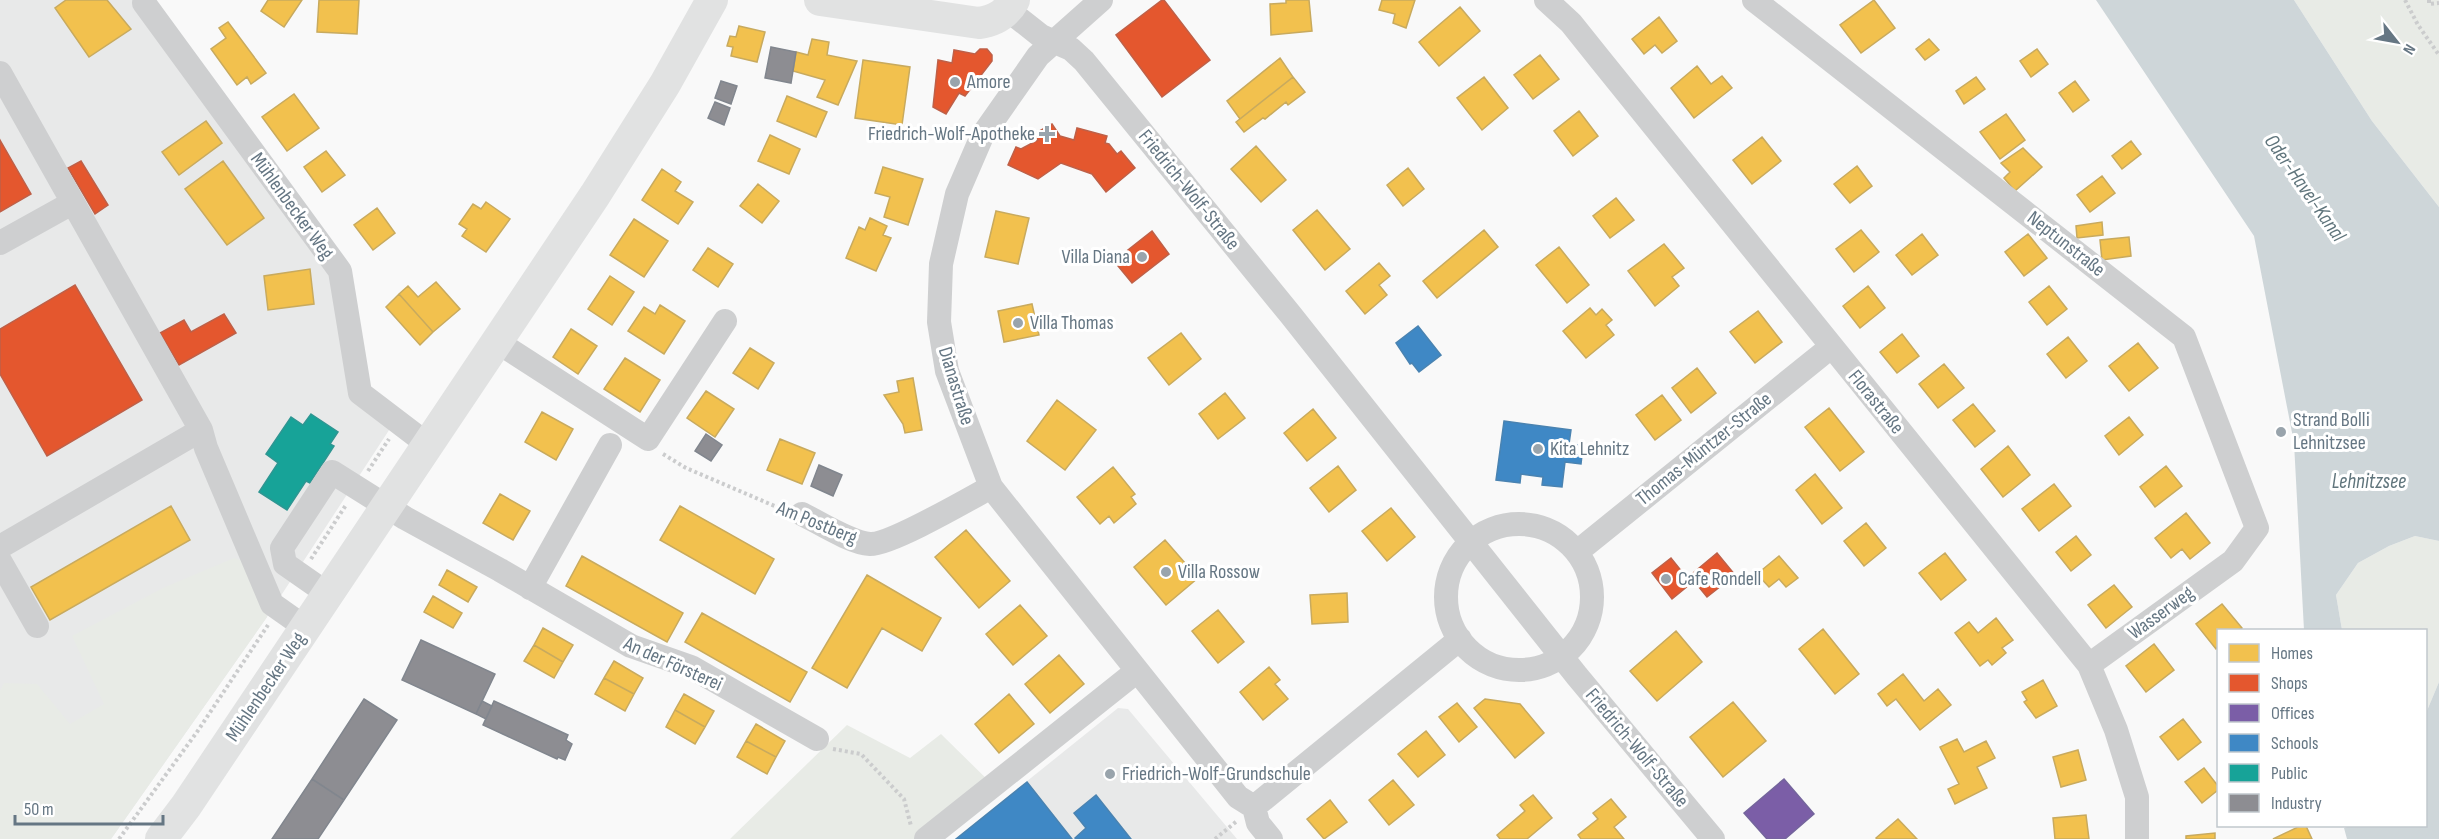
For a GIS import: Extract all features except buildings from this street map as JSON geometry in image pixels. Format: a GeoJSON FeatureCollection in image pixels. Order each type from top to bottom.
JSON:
{"type":"FeatureCollection","features":[{"type":"Feature","properties":{"kind":"main road","name":"Mühlenbecker Weg"},"geometry":{"type":"LineString","coordinates":[[161,839],[186,806],[595,195],[665,84],[712,0]]}},
{"type":"Feature","properties":{"kind":"main road","name":"Friedrich-Wolf-Straße"},"geometry":{"type":"LineString","coordinates":[[830,1],[979,23],[992,21],[1011,5]]}},
{"type":"Feature","properties":{"kind":"street"},"geometry":{"type":"LineString","coordinates":[[1053,40],[1101,0]]}},
{"type":"Feature","properties":{"kind":"street","name":"Florastraße"},"geometry":{"type":"LineString","coordinates":[[1546,0],[1571,23],[2089,665],[2116,730],[2137,797],[2137,839]]}},
{"type":"Feature","properties":{"kind":"street","name":"Neptunstraße"},"geometry":{"type":"LineString","coordinates":[[1754,0],[2184,337],[2257,528],[2233,561]]}},
{"type":"Feature","properties":{"kind":"street","name":"Mühlenbecker Weg"},"geometry":{"type":"LineString","coordinates":[[144,3],[340,271],[360,393],[427,444]]}},
{"type":"Feature","properties":{"kind":"street","name":"Friedrich-Wolf-Straße"},"geometry":{"type":"LineString","coordinates":[[1011,5],[1041,36],[1071,48],[1084,61],[1290,314],[1562,657],[1713,839]]}},
{"type":"Feature","properties":{"kind":"street","name":"Dianastraße"},"geometry":{"type":"LineString","coordinates":[[1053,40],[1038,56],[982,136],[957,194],[941,264],[939,322],[948,370],[991,487],[1271,839]]}},
{"type":"Feature","properties":{"kind":"street"},"geometry":{"type":"LineString","coordinates":[[0,73],[201,430],[206,448],[272,604],[306,627]]}},
{"type":"Feature","properties":{"kind":"street"},"geometry":{"type":"LineString","coordinates":[[0,243],[72,202]]}},
{"type":"Feature","properties":{"kind":"street"},"geometry":{"type":"LineString","coordinates":[[496,341],[648,440],[725,321]]}},
{"type":"Feature","properties":{"kind":"street","name":"Thomas-Müntzer-Straße"},"geometry":{"type":"LineString","coordinates":[[1577,552],[1831,347]]}},
{"type":"Feature","properties":{"kind":"street"},"geometry":{"type":"LineString","coordinates":[[0,547],[201,430]]}},
{"type":"Feature","properties":{"kind":"street"},"geometry":{"type":"LineString","coordinates":[[530,588],[610,445]]}},
{"type":"Feature","properties":{"kind":"street","name":"An der Försterei"},"geometry":{"type":"LineString","coordinates":[[301,575],[285,564],[282,548],[332,472],[386,506],[631,646],[691,668],[817,739]]}},
{"type":"Feature","properties":{"kind":"street","name":"Am Postberg"},"geometry":{"type":"LineString","coordinates":[[802,514],[858,541],[871,544],[890,540],[991,487]]}},
{"type":"Feature","properties":{"kind":"street"},"geometry":{"type":"LineString","coordinates":[[1526,524],[1545,528],[1563,538],[1577,552],[1589,576],[1592,603],[1585,629],[1578,641],[1562,657],[1546,665],[1528,669],[1508,669],[1489,663],[1473,653],[1460,639],[1451,624],[1447,606],[1447,589],[1451,572],[1459,556],[1471,542],[1488,531],[1506,525],[1526,524]]}},
{"type":"Feature","properties":{"kind":"street"},"geometry":{"type":"LineString","coordinates":[[0,561],[37,626]]}},
{"type":"Feature","properties":{"kind":"street","name":"Wasserweg"},"geometry":{"type":"LineString","coordinates":[[2089,665],[2233,561]]}},
{"type":"Feature","properties":{"kind":"street"},"geometry":{"type":"LineString","coordinates":[[301,575],[328,594]]}},
{"type":"Feature","properties":{"kind":"street"},"geometry":{"type":"LineString","coordinates":[[1248,812],[1460,639]]}},
{"type":"Feature","properties":{"kind":"street"},"geometry":{"type":"LineString","coordinates":[[919,834],[1137,671]]}},
{"type":"Feature","properties":{"kind":"path"},"geometry":{"type":"LineString","coordinates":[[2405,0],[2418,25],[2439,55]]}},
{"type":"Feature","properties":{"kind":"path"},"geometry":{"type":"LineString","coordinates":[[2429,0],[2429,4],[2439,3]]}},
{"type":"Feature","properties":{"kind":"path"},"geometry":{"type":"LineString","coordinates":[[301,575],[399,423]]}},
{"type":"Feature","properties":{"kind":"path","name":"Am Postberg"},"geometry":{"type":"LineString","coordinates":[[648,440],[652,446],[686,468],[791,513],[802,514]]}},
{"type":"Feature","properties":{"kind":"path"},"geometry":{"type":"LineString","coordinates":[[119,839],[197,732],[278,610]]}},
{"type":"Feature","properties":{"kind":"path"},"geometry":{"type":"LineString","coordinates":[[817,739],[834,749],[861,754],[904,799],[919,834]]}},
{"type":"Feature","properties":{"kind":"path"},"geometry":{"type":"LineString","coordinates":[[1215,839],[1248,812]]}},
{"type":"Feature","properties":{"kind":"shaded area"},"geometry":{"type":"Polygon","coordinates":[[[0,0],[142,0],[340,271],[360,393],[395,421],[267,617],[111,839],[0,839],[0,0]]]}},
{"type":"Feature","properties":{"kind":"shaded area"},"geometry":{"type":"Polygon","coordinates":[[[2294,0],[2439,0],[2439,207],[2372,121],[2294,0]]]}},
{"type":"Feature","properties":{"kind":"shaded area"},"geometry":{"type":"Polygon","coordinates":[[[2415,536],[2439,541],[2439,682],[2427,711],[2427,629],[2342,629],[2336,595],[2358,563],[2389,546],[2415,536]]]}},
{"type":"Feature","properties":{"kind":"shaded area"},"geometry":{"type":"Polygon","coordinates":[[[234,558],[243,561],[267,617],[111,839],[0,839],[0,691],[4,683],[37,684],[70,724],[104,704],[72,636],[163,588],[234,558]]]}},
{"type":"Feature","properties":{"kind":"shaded area","name":"Friedrich-Wolf-Grundschule"},"geometry":{"type":"Polygon","coordinates":[[[1118,708],[1128,709],[1237,839],[955,839],[1118,708]]]}},
{"type":"Feature","properties":{"kind":"shaded area"},"geometry":{"type":"Polygon","coordinates":[[[847,725],[910,758],[941,734],[999,791],[939,839],[730,839],[847,725]]]}},
{"type":"Feature","properties":{"kind":"water"},"geometry":{"type":"Polygon","coordinates":[[[2096,0],[2294,0],[2372,121],[2439,207],[2439,541],[2415,536],[2389,546],[2358,563],[2336,595],[2342,629],[2304,629],[2294,443],[2254,236],[2096,0]]]}},
{"type":"Feature","properties":{"kind":"water"},"geometry":{"type":"Polygon","coordinates":[[[2439,682],[2439,839],[2347,839],[2344,828],[2347,827],[2427,827],[2427,711],[2439,682]]]}},
{"type":"Feature","properties":{"kind":"place","name":"Amore"},"geometry":{"type":"Point","coordinates":[955,82]}},
{"type":"Feature","properties":{"kind":"place","name":"Friedrich-Wolf-Apotheke"},"geometry":{"type":"Point","coordinates":[1047,134]}},
{"type":"Feature","properties":{"kind":"place","name":"Villa Diana"},"geometry":{"type":"Point","coordinates":[1142,257]}},
{"type":"Feature","properties":{"kind":"place","name":"Villa Thomas"},"geometry":{"type":"Point","coordinates":[1018,323]}},
{"type":"Feature","properties":{"kind":"place","name":"Strand Bolli Lehnitzsee"},"geometry":{"type":"Point","coordinates":[2281,432]}},
{"type":"Feature","properties":{"kind":"place","name":"Kita Lehnitz"},"geometry":{"type":"Point","coordinates":[1538,449]}},
{"type":"Feature","properties":{"kind":"place","name":"Villa Rossow"},"geometry":{"type":"Point","coordinates":[1166,572]}},
{"type":"Feature","properties":{"kind":"place","name":"Cafe Rondell"},"geometry":{"type":"Point","coordinates":[1666,579]}},
{"type":"Feature","properties":{"kind":"place","name":"Friedrich-Wolf-Grundschule"},"geometry":{"type":"Point","coordinates":[1110,774]}},
{"type":"Feature","properties":{"kind":"water label","name":"Oder-Havel-Kanal"},"geometry":{"type":"Point","coordinates":[2305,188]}},
{"type":"Feature","properties":{"kind":"water label","name":"Lehnitzsee"},"geometry":{"type":"Point","coordinates":[2369,481]}}]}
